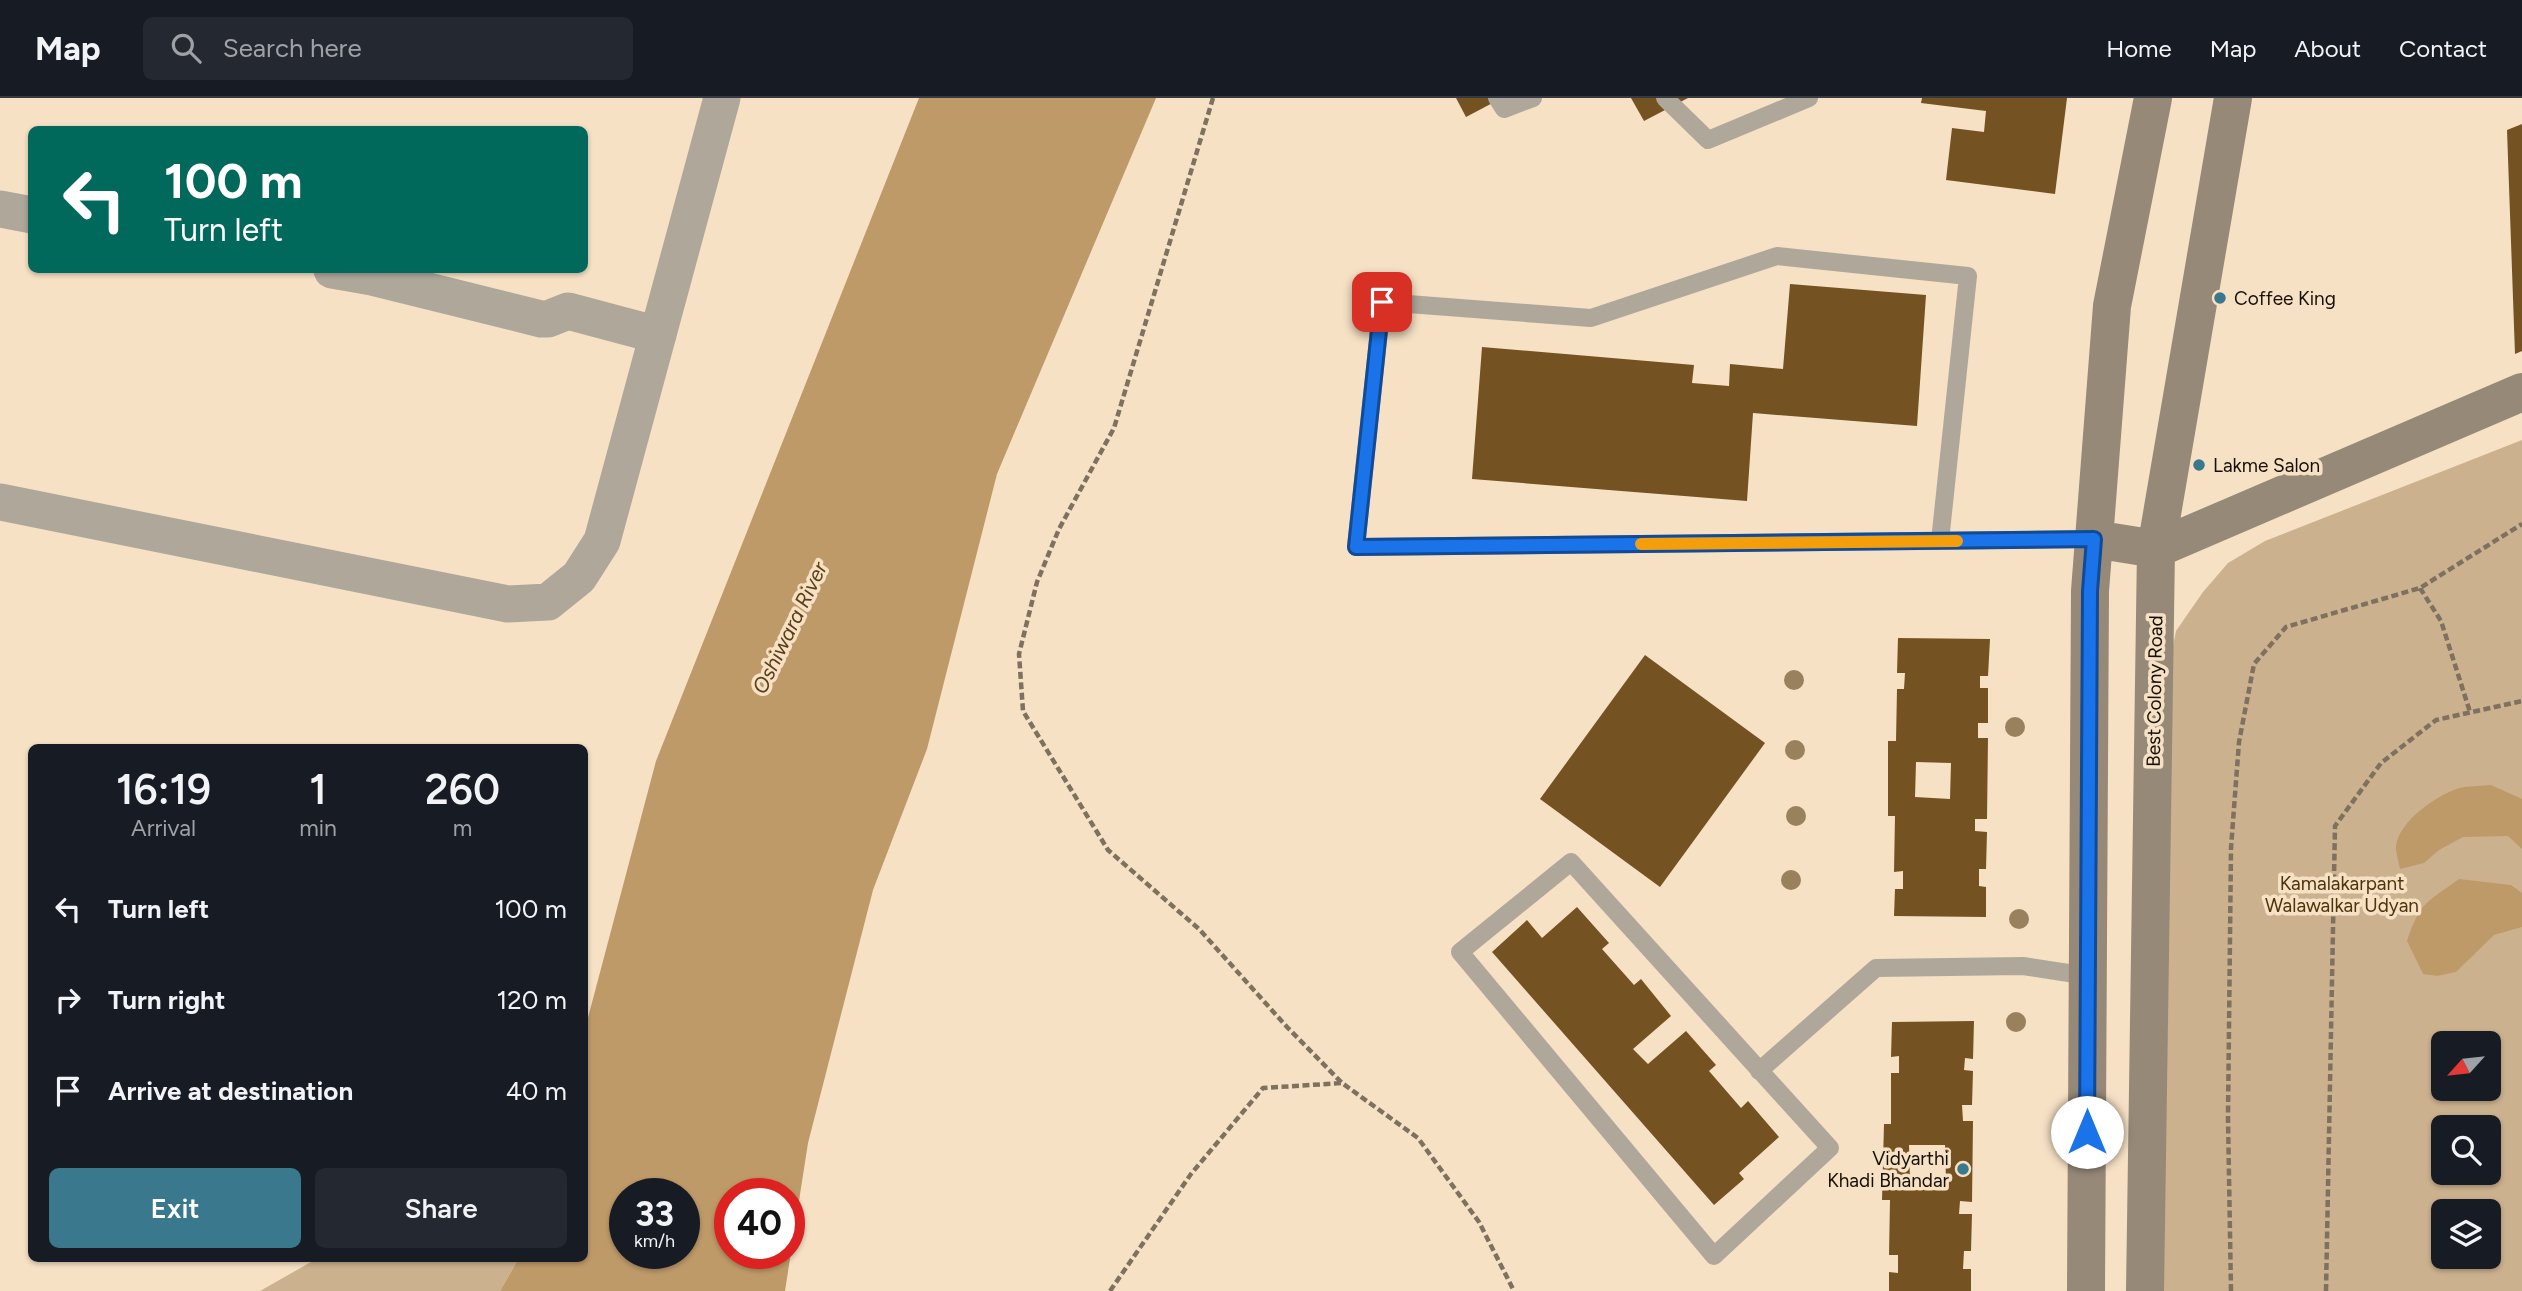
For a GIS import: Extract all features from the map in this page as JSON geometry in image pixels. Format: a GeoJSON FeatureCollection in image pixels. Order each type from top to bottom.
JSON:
{"type":"FeatureCollection","features":[{"type":"Feature","properties":{"kind":"street"},"geometry":{"type":"LineString","coordinates":[[0,502],[508,604],[548,602],[579,577],[602,541],[722,98]]}},
{"type":"Feature","properties":{"kind":"street"},"geometry":{"type":"LineString","coordinates":[[2086,1291],[2090,591],[2112,306],[2153,98]]}},
{"type":"Feature","properties":{"kind":"street","name":"Best Colony Road"},"geometry":{"type":"LineString","coordinates":[[2145,1291],[2156,549],[2233,98]]}},
{"type":"Feature","properties":{"kind":"street"},"geometry":{"type":"LineString","coordinates":[[0,209],[28,214]]}},
{"type":"Feature","properties":{"kind":"street"},"geometry":{"type":"LineString","coordinates":[[349,273],[541,319],[568,311],[658,335]]}},
{"type":"Feature","properties":{"kind":"street"},"geometry":{"type":"LineString","coordinates":[[2094,539],[2156,549],[2522,392]]}},
{"type":"Feature","properties":{"kind":"lane"},"geometry":{"type":"LineString","coordinates":[[1497,98],[1504,109],[1533,98]]}},
{"type":"Feature","properties":{"kind":"lane"},"geometry":{"type":"LineString","coordinates":[[1665,98],[1708,140],[1809,98]]}},
{"type":"Feature","properties":{"kind":"lane"},"geometry":{"type":"LineString","coordinates":[[1940,541],[1968,276],[1777,256],[1591,318],[1382,302],[1356,547],[1940,541],[2094,539]]}},
{"type":"Feature","properties":{"kind":"lane"},"geometry":{"type":"LineString","coordinates":[[1571,862],[1759,1071],[1830,1148],[1714,1256],[1460,952],[1571,862]]}},
{"type":"Feature","properties":{"kind":"lane"},"geometry":{"type":"LineString","coordinates":[[1759,1071],[1876,968],[2023,966],[2088,976]]}},
{"type":"Feature","properties":{"kind":"path"},"geometry":{"type":"LineString","coordinates":[[1213,98],[1114,428],[1059,529],[1037,582],[1019,653],[1023,711],[1108,850],[1199,929],[1287,1027],[1342,1083],[1418,1138],[1479,1222],[1514,1291]]}},
{"type":"Feature","properties":{"kind":"path"},"geometry":{"type":"LineString","coordinates":[[2231,1291],[2228,1116],[2231,848],[2239,742],[2254,664],[2286,627],[2420,588],[2522,524]]}},
{"type":"Feature","properties":{"kind":"path"},"geometry":{"type":"LineString","coordinates":[[2420,588],[2441,621],[2470,712]]}},
{"type":"Feature","properties":{"kind":"path"},"geometry":{"type":"LineString","coordinates":[[2326,1291],[2335,826],[2381,763],[2437,720],[2522,701]]}},
{"type":"Feature","properties":{"kind":"path"},"geometry":{"type":"LineString","coordinates":[[1110,1291],[1191,1174],[1263,1088],[1342,1083]]}},
{"type":"Feature","properties":{"kind":"green space","name":"Kamalakarpant Walawalkar Udyan"},"geometry":{"type":"Polygon","coordinates":[[[2522,440],[2522,1291],[2153,1291],[2167,676],[2176,631],[2203,592],[2228,563],[2265,541],[2522,440]]]}},
{"type":"Feature","properties":{"kind":"green space"},"geometry":{"type":"Polygon","coordinates":[[[311,1262],[517,1262],[500,1291],[260,1291],[311,1262]]]}},
{"type":"Feature","properties":{"kind":"water","name":"Oshiwara River"},"geometry":{"type":"Polygon","coordinates":[[[919,98],[1156,98],[997,474],[927,749],[873,890],[808,1143],[803,1178],[714,1178],[714,1269],[788,1269],[785,1291],[500,1291],[517,1262],[588,1262],[588,1018],[656,761],[919,98]]]}},
{"type":"Feature","properties":{"kind":"water"},"geometry":{"type":"Polygon","coordinates":[[[2491,785],[2522,799],[2522,849],[2508,836],[2463,837],[2439,850],[2424,863],[2400,869],[2396,847],[2398,837],[2412,818],[2433,801],[2455,790],[2491,785]]]}},
{"type":"Feature","properties":{"kind":"water"},"geometry":{"type":"Polygon","coordinates":[[[2459,879],[2511,885],[2522,893],[2522,927],[2494,935],[2456,972],[2437,976],[2423,974],[2407,941],[2416,918],[2426,904],[2459,879]]]}},
{"type":"Feature","properties":{"kind":"building"},"geometry":{"type":"Polygon","coordinates":[[[1456,98],[1502,98],[1466,117],[1456,98]]]}},
{"type":"Feature","properties":{"kind":"building"},"geometry":{"type":"Polygon","coordinates":[[[1631,98],[1688,98],[1644,121],[1631,98]]]}},
{"type":"Feature","properties":{"kind":"building"},"geometry":{"type":"Polygon","coordinates":[[[1922,98],[2067,98],[2055,194],[1946,180],[1952,128],[1984,132],[1986,111],[1921,103],[1922,98]]]}},
{"type":"Feature","properties":{"kind":"building"},"geometry":{"type":"Polygon","coordinates":[[[2522,124],[2522,351],[2515,354],[2507,130],[2522,124]]]}},
{"type":"Feature","properties":{"kind":"building"},"geometry":{"type":"Polygon","coordinates":[[[1790,284],[1926,295],[1917,426],[1753,413],[1747,501],[1472,479],[1482,347],[1694,365],[1692,383],[1729,386],[1730,364],[1783,369],[1790,284]]]}},
{"type":"Feature","properties":{"kind":"building"},"geometry":{"type":"Polygon","coordinates":[[[1898,638],[1990,639],[1988,676],[1980,676],[1980,688],[1988,688],[1988,723],[1978,723],[1978,738],[1988,738],[1987,819],[1975,819],[1975,831],[1987,832],[1986,869],[1979,869],[1979,886],[1986,887],[1986,917],[1894,916],[1895,889],[1903,889],[1903,871],[1894,872],[1895,816],[1888,816],[1888,741],[1896,741],[1897,689],[1904,689],[1905,673],[1897,673],[1898,638]],[[1916,762],[1915,797],[1950,799],[1951,763],[1916,762]]]}},
{"type":"Feature","properties":{"kind":"building"},"geometry":{"type":"Polygon","coordinates":[[[1645,655],[1765,743],[1660,887],[1540,799],[1645,655]]]}},
{"type":"Feature","properties":{"kind":"building"},"geometry":{"type":"Polygon","coordinates":[[[1577,907],[1609,943],[1602,949],[1634,985],[1641,979],[1671,1016],[1633,1049],[1648,1064],[1686,1031],[1716,1065],[1709,1071],[1741,1108],[1748,1101],[1779,1137],[1739,1173],[1744,1179],[1714,1205],[1492,952],[1527,920],[1542,938],[1577,907]]]}},
{"type":"Feature","properties":{"kind":"building"},"geometry":{"type":"Polygon","coordinates":[[[1974,1021],[1973,1059],[1965,1058],[1964,1070],[1973,1071],[1972,1105],[1962,1105],[1963,1121],[1973,1121],[1972,1202],[1960,1201],[1959,1214],[1972,1214],[1971,1251],[1964,1251],[1963,1269],[1971,1269],[1971,1291],[1889,1291],[1889,1272],[1898,1273],[1898,1255],[1889,1255],[1890,1200],[1882,1200],[1884,1124],[1891,1124],[1891,1073],[1899,1073],[1899,1056],[1891,1057],[1892,1022],[1974,1021]],[[1909,1145],[1910,1181],[1946,1181],[1945,1145],[1909,1145]]]}},
{"type":"Feature","properties":{"kind":"slow traffic"},"geometry":{"type":"LineString","coordinates":[[1641,544],[1957,541]]}},
{"type":"Feature","properties":{"kind":"place","name":"Coffee King"},"geometry":{"type":"Point","coordinates":[2220,298]}},
{"type":"Feature","properties":{"kind":"place","name":"Lakme Salon"},"geometry":{"type":"Point","coordinates":[2199,465]}},
{"type":"Feature","properties":{"kind":"place","name":"Vidyarthi Khadi Bhandar"},"geometry":{"type":"Point","coordinates":[1963,1169]}},
{"type":"Feature","properties":{"kind":"route"},"geometry":{"type":"LineString","coordinates":[[1382,302],[1356,547],[2094,539],[2090,591],[2087,1132]]}}]}
